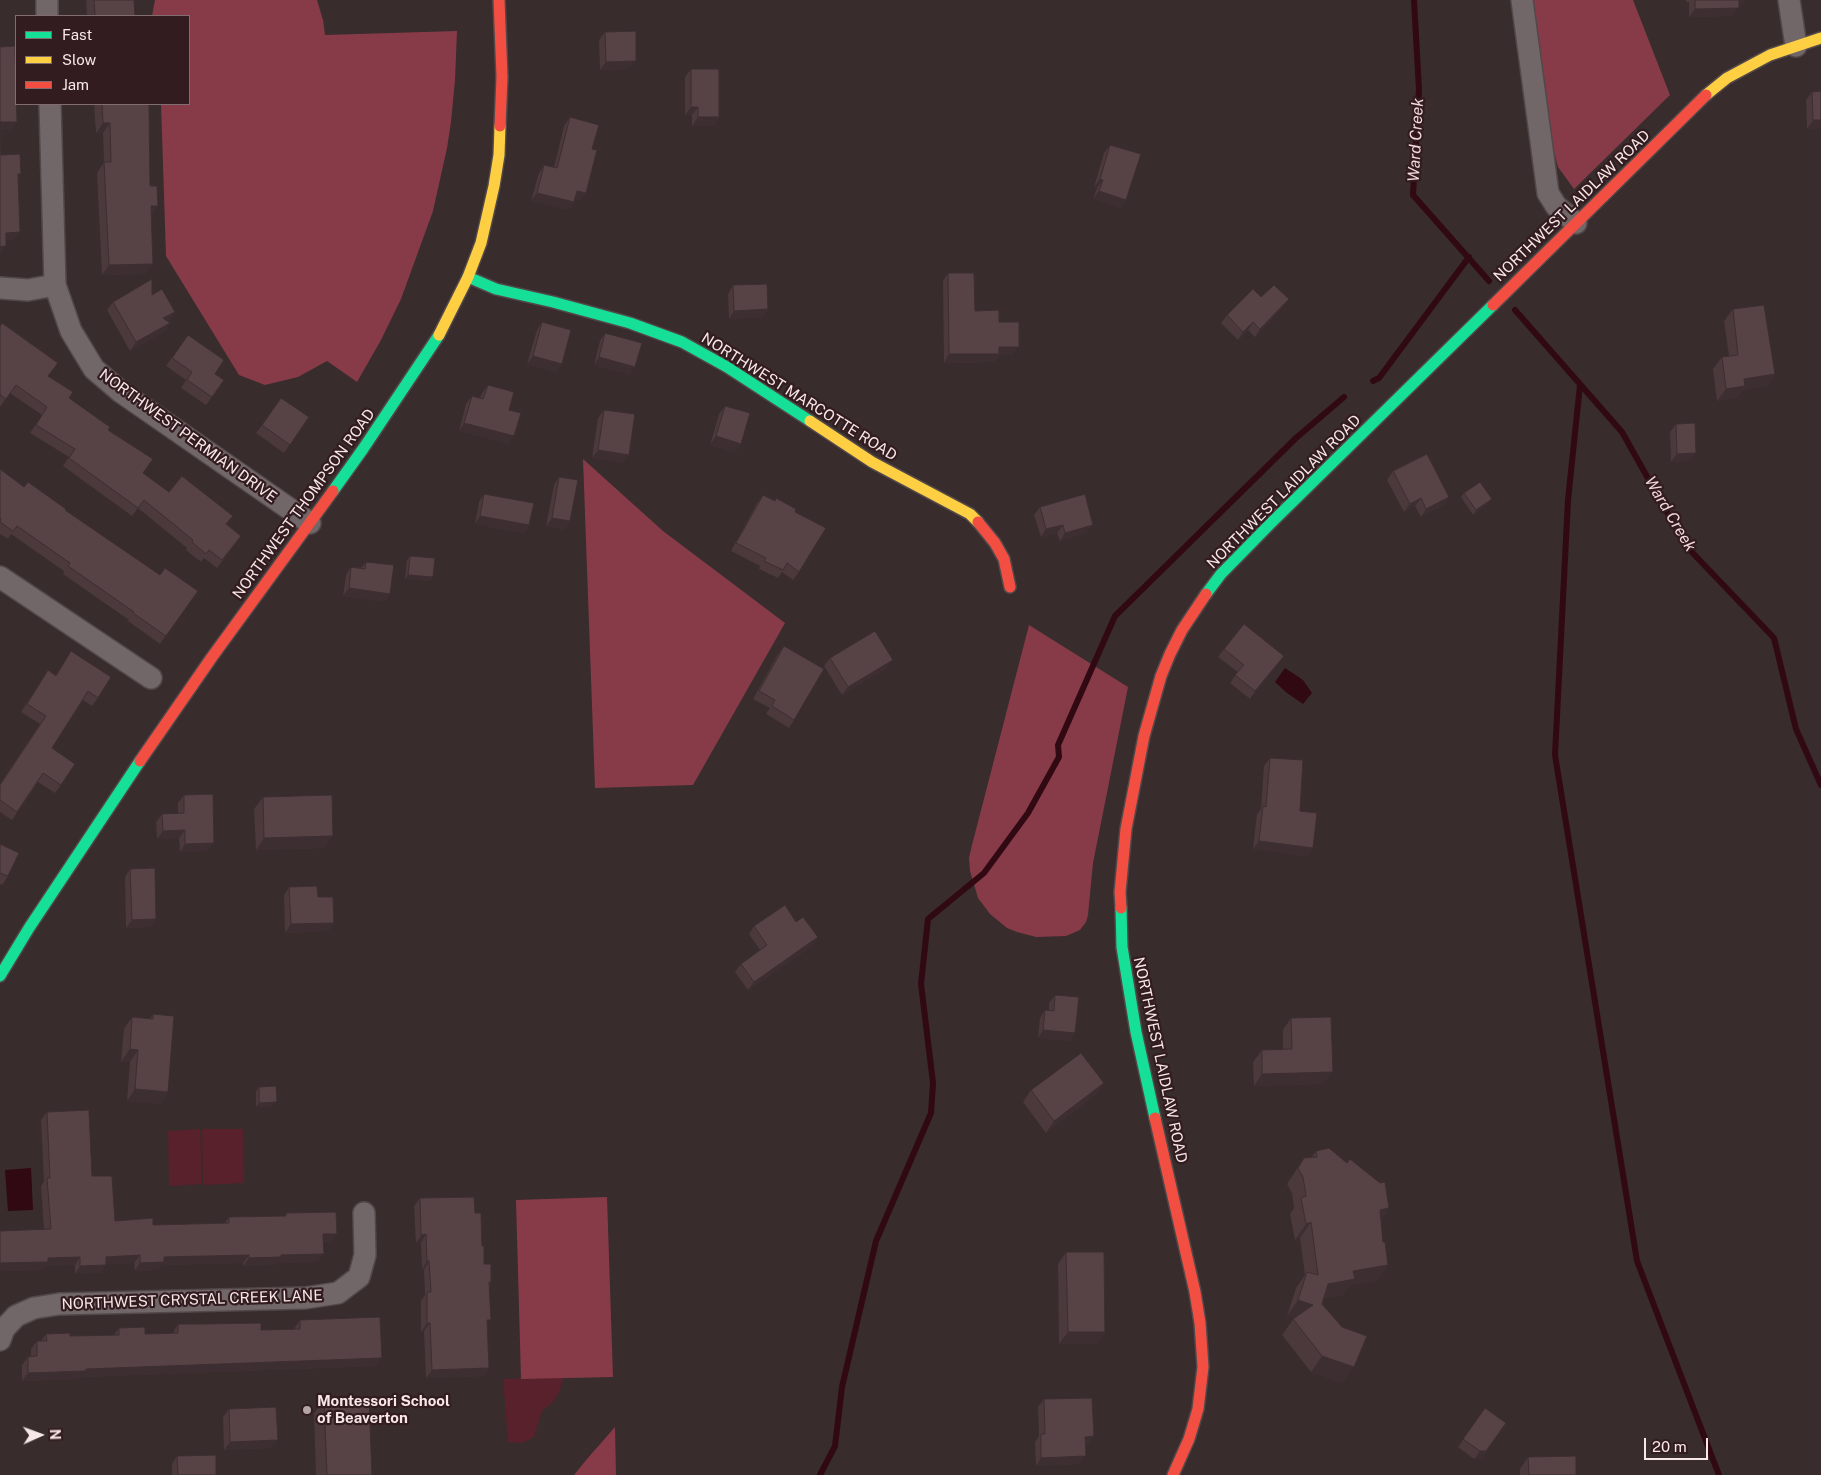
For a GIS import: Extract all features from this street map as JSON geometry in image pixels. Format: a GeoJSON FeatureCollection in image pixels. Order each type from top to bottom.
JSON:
{"type":"FeatureCollection","features":[{"type":"Feature","properties":{"kind":"street"},"geometry":{"type":"LineString","coordinates":[[47,0],[47,15]]}},
{"type":"Feature","properties":{"kind":"street","name":"NORTHWEST THOMPSON ROAD"},"geometry":{"type":"LineString","coordinates":[[0,976],[29,928],[118,793],[212,657],[395,404],[437,339],[468,277],[481,243],[494,186],[499,154],[502,77],[499,0]]}},
{"type":"Feature","properties":{"kind":"street"},"geometry":{"type":"LineString","coordinates":[[1522,0],[1548,193],[1556,206],[1576,223]]}},
{"type":"Feature","properties":{"kind":"street"},"geometry":{"type":"LineString","coordinates":[[1789,0],[1796,46]]}},
{"type":"Feature","properties":{"kind":"street","name":"NORTHWEST LAIDLAW ROAD"},"geometry":{"type":"LineString","coordinates":[[1172,1475],[1189,1439],[1198,1409],[1203,1367],[1200,1322],[1195,1292],[1136,1032],[1122,947],[1120,919],[1122,862],[1126,829],[1144,736],[1161,676],[1182,630],[1221,574],[1277,516],[1710,92],[1727,78],[1770,54],[1821,38]]}},
{"type":"Feature","properties":{"kind":"street","name":"NORTHWEST PERMIAN DRIVE"},"geometry":{"type":"LineString","coordinates":[[50,105],[55,285],[71,331],[94,369],[122,392],[310,523]]}},
{"type":"Feature","properties":{"kind":"street","name":"NORTHWEST MARCOTTE ROAD"},"geometry":{"type":"LineString","coordinates":[[468,277],[496,289],[591,311],[630,323],[682,342],[702,352],[872,462],[970,514],[983,526],[1004,559],[1010,587]]}},
{"type":"Feature","properties":{"kind":"street"},"geometry":{"type":"LineString","coordinates":[[0,288],[28,290],[55,285]]}},
{"type":"Feature","properties":{"kind":"street"},"geometry":{"type":"LineString","coordinates":[[0,577],[151,678]]}},
{"type":"Feature","properties":{"kind":"street","name":"NORTHWEST CRYSTAL CREEK LANE"},"geometry":{"type":"LineString","coordinates":[[0,1340],[4,1329],[16,1316],[34,1308],[59,1304],[305,1298],[338,1294],[359,1276],[365,1255],[364,1213]]}},
{"type":"Feature","properties":{"kind":"shaded area"},"geometry":{"type":"Polygon","coordinates":[[[155,0],[317,0],[325,35],[457,31],[451,122],[433,211],[401,299],[381,340],[357,382],[327,361],[298,377],[265,385],[239,375],[166,256],[161,105],[190,105],[190,15],[152,15],[155,0]]]}},
{"type":"Feature","properties":{"kind":"shaded area"},"geometry":{"type":"Polygon","coordinates":[[[1528,0],[1633,0],[1670,95],[1574,189],[1558,167],[1554,152],[1528,0]]]}},
{"type":"Feature","properties":{"kind":"shaded area"},"geometry":{"type":"Polygon","coordinates":[[[583,459],[663,531],[785,623],[693,785],[595,788],[583,459]]]}},
{"type":"Feature","properties":{"kind":"shaded area"},"geometry":{"type":"Polygon","coordinates":[[[1029,625],[1128,687],[1093,863],[1088,915],[1086,922],[1080,930],[1066,936],[1036,937],[1007,928],[990,914],[978,898],[970,871],[969,858],[972,845],[1029,625]]]}},
{"type":"Feature","properties":{"kind":"shaded area"},"geometry":{"type":"Polygon","coordinates":[[[1285,668],[1303,680],[1312,693],[1303,704],[1275,682],[1285,668]]]}},
{"type":"Feature","properties":{"kind":"shaded area"},"geometry":{"type":"Polygon","coordinates":[[[200,1129],[202,1184],[169,1186],[168,1131],[200,1129]]]}},
{"type":"Feature","properties":{"kind":"shaded area"},"geometry":{"type":"Polygon","coordinates":[[[202,1129],[243,1129],[244,1183],[203,1185],[202,1129]]]}},
{"type":"Feature","properties":{"kind":"shaded area"},"geometry":{"type":"Polygon","coordinates":[[[31,1168],[33,1210],[8,1211],[5,1170],[31,1168]]]}},
{"type":"Feature","properties":{"kind":"shaded area"},"geometry":{"type":"Polygon","coordinates":[[[607,1197],[613,1377],[521,1379],[516,1200],[607,1197]]]}},
{"type":"Feature","properties":{"kind":"shaded area"},"geometry":{"type":"Polygon","coordinates":[[[563,1378],[560,1390],[554,1401],[542,1411],[534,1437],[523,1443],[508,1442],[503,1379],[563,1378]]]}},
{"type":"Feature","properties":{"kind":"shaded area"},"geometry":{"type":"Polygon","coordinates":[[[615,1427],[616,1475],[574,1475],[587,1459],[615,1427]]]}},
{"type":"Feature","properties":{"kind":"building"},"geometry":{"type":"Polygon","coordinates":[[[94,0],[134,0],[135,15],[95,15],[94,0]]]}},
{"type":"Feature","properties":{"kind":"building"},"geometry":{"type":"Polygon","coordinates":[[[1695,0],[1739,0],[1739,8],[1695,9],[1695,0]]]}},
{"type":"Feature","properties":{"kind":"building"},"geometry":{"type":"Polygon","coordinates":[[[636,31],[636,61],[606,62],[605,32],[636,31]]]}},
{"type":"Feature","properties":{"kind":"building"},"geometry":{"type":"Polygon","coordinates":[[[15,46],[15,105],[17,105],[17,122],[0,122],[0,47],[15,46]]]}},
{"type":"Feature","properties":{"kind":"building"},"geometry":{"type":"Polygon","coordinates":[[[691,69],[719,69],[719,117],[698,117],[698,107],[691,107],[691,69]]]}},
{"type":"Feature","properties":{"kind":"building"},"geometry":{"type":"Polygon","coordinates":[[[1821,91],[1821,120],[1813,120],[1812,92],[1821,91]]]}},
{"type":"Feature","properties":{"kind":"building"},"geometry":{"type":"Polygon","coordinates":[[[102,105],[149,105],[150,186],[157,186],[158,206],[151,206],[153,264],[109,265],[104,162],[111,162],[110,123],[103,123],[102,105]]]}},
{"type":"Feature","properties":{"kind":"building"},"geometry":{"type":"Polygon","coordinates":[[[570,117],[599,125],[592,149],[597,150],[586,193],[577,191],[574,202],[537,193],[544,165],[557,168],[570,117]]]}},
{"type":"Feature","properties":{"kind":"building"},"geometry":{"type":"Polygon","coordinates":[[[0,122],[1,155],[20,154],[21,174],[18,174],[20,232],[6,233],[6,246],[0,247],[0,122]]]}},
{"type":"Feature","properties":{"kind":"building"},"geometry":{"type":"Polygon","coordinates":[[[1110,145],[1141,154],[1126,200],[1099,191],[1103,180],[1100,179],[1110,145]]]}},
{"type":"Feature","properties":{"kind":"building"},"geometry":{"type":"Polygon","coordinates":[[[948,273],[974,273],[975,311],[999,310],[999,322],[1019,322],[1019,347],[999,347],[999,354],[949,354],[948,273]]]}},
{"type":"Feature","properties":{"kind":"building"},"geometry":{"type":"Polygon","coordinates":[[[152,279],[152,295],[162,289],[175,312],[163,318],[170,323],[136,342],[113,302],[152,279]]]}},
{"type":"Feature","properties":{"kind":"building"},"geometry":{"type":"Polygon","coordinates":[[[767,284],[768,309],[734,311],[733,285],[767,284]]]}},
{"type":"Feature","properties":{"kind":"building"},"geometry":{"type":"Polygon","coordinates":[[[1274,285],[1289,299],[1260,329],[1253,322],[1243,332],[1227,315],[1253,289],[1261,297],[1274,285]]]}},
{"type":"Feature","properties":{"kind":"building"},"geometry":{"type":"Polygon","coordinates":[[[1764,305],[1775,374],[1744,379],[1745,386],[1726,389],[1722,357],[1738,355],[1733,309],[1764,305]]]}},
{"type":"Feature","properties":{"kind":"building"},"geometry":{"type":"Polygon","coordinates":[[[542,322],[571,330],[562,364],[533,356],[542,322]]]}},
{"type":"Feature","properties":{"kind":"building"},"geometry":{"type":"Polygon","coordinates":[[[2,323],[58,363],[48,376],[73,392],[69,398],[110,427],[108,430],[153,459],[143,473],[169,492],[182,476],[233,516],[226,524],[241,536],[222,560],[209,550],[206,554],[192,542],[193,540],[144,500],[138,508],[69,458],[75,449],[36,425],[47,407],[16,385],[6,399],[0,395],[0,326],[2,323]]]}},
{"type":"Feature","properties":{"kind":"building"},"geometry":{"type":"Polygon","coordinates":[[[605,333],[642,343],[635,367],[599,357],[605,333]]]}},
{"type":"Feature","properties":{"kind":"building"},"geometry":{"type":"Polygon","coordinates":[[[188,335],[224,360],[215,374],[224,380],[212,397],[187,380],[192,372],[172,358],[188,335]]]}},
{"type":"Feature","properties":{"kind":"building"},"geometry":{"type":"Polygon","coordinates":[[[488,385],[514,392],[509,410],[521,413],[514,436],[464,423],[472,396],[483,399],[488,385]]]}},
{"type":"Feature","properties":{"kind":"building"},"geometry":{"type":"Polygon","coordinates":[[[281,398],[309,417],[290,445],[262,425],[281,398]]]}},
{"type":"Feature","properties":{"kind":"building"},"geometry":{"type":"Polygon","coordinates":[[[725,406],[750,413],[741,444],[716,436],[725,406]]]}},
{"type":"Feature","properties":{"kind":"building"},"geometry":{"type":"Polygon","coordinates":[[[604,410],[635,414],[629,455],[598,450],[604,410]]]}},
{"type":"Feature","properties":{"kind":"building"},"geometry":{"type":"Polygon","coordinates":[[[1695,423],[1696,453],[1677,454],[1676,424],[1695,423]]]}},
{"type":"Feature","properties":{"kind":"building"},"geometry":{"type":"Polygon","coordinates":[[[1427,454],[1449,497],[1426,509],[1421,498],[1410,504],[1393,471],[1427,454]]]}},
{"type":"Feature","properties":{"kind":"building"},"geometry":{"type":"Polygon","coordinates":[[[0,469],[24,487],[28,482],[65,510],[160,575],[165,568],[198,591],[166,636],[68,566],[70,563],[17,526],[13,531],[0,522],[0,469]]]}},
{"type":"Feature","properties":{"kind":"building"},"geometry":{"type":"Polygon","coordinates":[[[559,477],[578,480],[570,521],[552,518],[559,477]]]}},
{"type":"Feature","properties":{"kind":"building"},"geometry":{"type":"Polygon","coordinates":[[[1480,482],[1492,499],[1476,510],[1464,493],[1480,482]]]}},
{"type":"Feature","properties":{"kind":"building"},"geometry":{"type":"Polygon","coordinates":[[[484,494],[534,503],[529,525],[480,516],[484,494]]]}},
{"type":"Feature","properties":{"kind":"building"},"geometry":{"type":"Polygon","coordinates":[[[1085,494],[1093,525],[1065,533],[1063,525],[1046,529],[1040,507],[1085,494]]]}},
{"type":"Feature","properties":{"kind":"building"},"geometry":{"type":"Polygon","coordinates":[[[763,495],[775,501],[776,498],[796,509],[795,512],[826,528],[799,572],[787,563],[783,570],[764,561],[766,558],[736,543],[763,495]]]}},
{"type":"Feature","properties":{"kind":"building"},"geometry":{"type":"Polygon","coordinates":[[[410,556],[435,558],[433,577],[408,575],[410,556]]]}},
{"type":"Feature","properties":{"kind":"building"},"geometry":{"type":"Polygon","coordinates":[[[366,562],[394,565],[390,594],[349,588],[351,567],[365,569],[366,562]]]}},
{"type":"Feature","properties":{"kind":"building"},"geometry":{"type":"Polygon","coordinates":[[[1244,624],[1284,656],[1255,691],[1235,675],[1244,665],[1224,649],[1244,624]]]}},
{"type":"Feature","properties":{"kind":"building"},"geometry":{"type":"Polygon","coordinates":[[[875,631],[893,660],[848,687],[830,658],[875,631]]]}},
{"type":"Feature","properties":{"kind":"building"},"geometry":{"type":"Polygon","coordinates":[[[784,646],[824,669],[794,720],[772,706],[775,700],[759,691],[784,646]]]}},
{"type":"Feature","properties":{"kind":"building"},"geometry":{"type":"Polygon","coordinates":[[[71,651],[111,677],[98,698],[88,691],[52,748],[75,764],[61,785],[43,773],[17,812],[0,800],[0,785],[46,716],[27,704],[48,670],[56,676],[71,651]]]}},
{"type":"Feature","properties":{"kind":"building"},"geometry":{"type":"Polygon","coordinates":[[[1270,758],[1303,760],[1300,811],[1317,813],[1313,848],[1259,841],[1263,806],[1266,807],[1270,758]]]}},
{"type":"Feature","properties":{"kind":"building"},"geometry":{"type":"Polygon","coordinates":[[[213,794],[214,843],[185,844],[185,830],[163,831],[162,814],[184,813],[184,795],[213,794]]]}},
{"type":"Feature","properties":{"kind":"building"},"geometry":{"type":"Polygon","coordinates":[[[332,795],[333,836],[264,838],[263,797],[332,795]]]}},
{"type":"Feature","properties":{"kind":"building"},"geometry":{"type":"Polygon","coordinates":[[[0,844],[19,853],[8,876],[0,873],[0,844]]]}},
{"type":"Feature","properties":{"kind":"building"},"geometry":{"type":"Polygon","coordinates":[[[155,868],[156,919],[132,920],[130,869],[155,868]]]}},
{"type":"Feature","properties":{"kind":"building"},"geometry":{"type":"Polygon","coordinates":[[[317,886],[318,897],[333,897],[334,923],[291,924],[289,887],[317,886]]]}},
{"type":"Feature","properties":{"kind":"building"},"geometry":{"type":"Polygon","coordinates":[[[785,905],[796,922],[803,917],[818,937],[754,982],[741,964],[767,945],[754,926],[785,905]]]}},
{"type":"Feature","properties":{"kind":"building"},"geometry":{"type":"Polygon","coordinates":[[[1055,995],[1079,997],[1075,1033],[1043,1030],[1045,1010],[1054,1011],[1055,995]]]}},
{"type":"Feature","properties":{"kind":"building"},"geometry":{"type":"Polygon","coordinates":[[[153,1014],[174,1016],[168,1092],[135,1089],[138,1050],[130,1049],[132,1017],[153,1019],[153,1014]]]}},
{"type":"Feature","properties":{"kind":"building"},"geometry":{"type":"Polygon","coordinates":[[[1331,1017],[1333,1072],[1262,1074],[1262,1050],[1292,1049],[1291,1018],[1331,1017]]]}},
{"type":"Feature","properties":{"kind":"building"},"geometry":{"type":"Polygon","coordinates":[[[1081,1053],[1104,1083],[1054,1121],[1031,1090],[1081,1053]]]}},
{"type":"Feature","properties":{"kind":"building"},"geometry":{"type":"Polygon","coordinates":[[[276,1086],[277,1102],[259,1103],[259,1087],[276,1086]]]}},
{"type":"Feature","properties":{"kind":"building"},"geometry":{"type":"Polygon","coordinates":[[[89,1110],[92,1176],[112,1176],[115,1221],[153,1218],[153,1225],[229,1223],[229,1217],[286,1216],[286,1213],[336,1212],[337,1234],[323,1234],[324,1254],[249,1258],[249,1255],[164,1257],[164,1262],[140,1263],[140,1255],[106,1257],[106,1265],[80,1266],[80,1257],[48,1258],[48,1262],[0,1263],[0,1231],[51,1229],[47,1178],[50,1178],[47,1112],[89,1110]]]}},
{"type":"Feature","properties":{"kind":"building"},"geometry":{"type":"Polygon","coordinates":[[[1329,1148],[1347,1163],[1350,1159],[1380,1183],[1385,1182],[1389,1208],[1380,1210],[1383,1242],[1385,1242],[1388,1265],[1353,1271],[1355,1279],[1328,1284],[1322,1304],[1342,1327],[1367,1336],[1354,1367],[1322,1356],[1293,1319],[1313,1305],[1298,1300],[1307,1272],[1318,1275],[1311,1222],[1306,1224],[1301,1198],[1306,1196],[1303,1177],[1298,1168],[1304,1158],[1317,1157],[1316,1151],[1329,1148]]]}},
{"type":"Feature","properties":{"kind":"building"},"geometry":{"type":"Polygon","coordinates":[[[474,1197],[475,1213],[481,1213],[484,1264],[491,1264],[491,1282],[489,1282],[491,1320],[487,1320],[489,1368],[432,1370],[430,1323],[427,1323],[427,1292],[431,1292],[429,1261],[427,1261],[426,1234],[421,1235],[420,1198],[474,1197]]]}},
{"type":"Feature","properties":{"kind":"building"},"geometry":{"type":"Polygon","coordinates":[[[1066,1252],[1104,1252],[1105,1332],[1068,1332],[1066,1252]]]}},
{"type":"Feature","properties":{"kind":"building"},"geometry":{"type":"Polygon","coordinates":[[[380,1317],[382,1358],[86,1369],[86,1371],[28,1373],[28,1357],[37,1356],[37,1341],[47,1341],[46,1334],[70,1333],[70,1336],[119,1335],[119,1328],[145,1327],[145,1334],[178,1333],[178,1324],[261,1323],[261,1330],[300,1329],[300,1320],[380,1317]]]}},
{"type":"Feature","properties":{"kind":"building"},"geometry":{"type":"Polygon","coordinates":[[[369,1398],[372,1475],[327,1475],[324,1399],[369,1398]]]}},
{"type":"Feature","properties":{"kind":"building"},"geometry":{"type":"Polygon","coordinates":[[[1092,1398],[1094,1436],[1085,1437],[1086,1456],[1041,1458],[1041,1434],[1045,1434],[1044,1399],[1092,1398]]]}},
{"type":"Feature","properties":{"kind":"building"},"geometry":{"type":"Polygon","coordinates":[[[276,1407],[278,1440],[230,1442],[229,1409],[276,1407]]]}},
{"type":"Feature","properties":{"kind":"building"},"geometry":{"type":"Polygon","coordinates":[[[1485,1408],[1506,1423],[1486,1451],[1480,1451],[1463,1439],[1485,1408]]]}},
{"type":"Feature","properties":{"kind":"building"},"geometry":{"type":"Polygon","coordinates":[[[216,1455],[216,1475],[178,1475],[177,1456],[216,1455]]]}},
{"type":"Feature","properties":{"kind":"building"},"geometry":{"type":"Polygon","coordinates":[[[1576,1456],[1576,1475],[1529,1475],[1528,1457],[1576,1456]]]}},
{"type":"Feature","properties":{"kind":"waterway","name":"Ward Creek"},"geometry":{"type":"LineString","coordinates":[[1414,0],[1419,90],[1413,195],[1489,281]]}},
{"type":"Feature","properties":{"kind":"waterway"},"geometry":{"type":"LineString","coordinates":[[1373,381],[1379,378],[1469,257]]}},
{"type":"Feature","properties":{"kind":"waterway","name":"Ward Creek"},"geometry":{"type":"LineString","coordinates":[[1515,310],[1622,432],[1686,546],[1774,638],[1796,729],[1821,785]]}},
{"type":"Feature","properties":{"kind":"waterway"},"geometry":{"type":"LineString","coordinates":[[1580,385],[1568,500],[1555,755],[1637,1261],[1719,1475]]}},
{"type":"Feature","properties":{"kind":"waterway"},"geometry":{"type":"LineString","coordinates":[[820,1475],[835,1446],[842,1387],[876,1241],[931,1113],[933,1083],[921,984],[928,919],[984,873],[1028,813],[1059,757],[1058,745],[1115,616],[1296,438],[1344,397]]}},
{"type":"Feature","properties":{"kind":"traffic: fast"},"geometry":{"type":"LineString","coordinates":[[468,277],[496,289],[630,323],[682,342],[727,367],[810,421]]}},
{"type":"Feature","properties":{"kind":"traffic: fast"},"geometry":{"type":"LineString","coordinates":[[1206,594],[1221,574],[1271,523],[1493,305]]}},
{"type":"Feature","properties":{"kind":"traffic: fast"},"geometry":{"type":"LineString","coordinates":[[333,491],[439,335]]}},
{"type":"Feature","properties":{"kind":"traffic: fast"},"geometry":{"type":"LineString","coordinates":[[0,976],[29,928],[140,761]]}},
{"type":"Feature","properties":{"kind":"traffic: fast"},"geometry":{"type":"LineString","coordinates":[[1121,908],[1122,947],[1136,1032],[1155,1118]]}},
{"type":"Feature","properties":{"kind":"traffic: slow"},"geometry":{"type":"LineString","coordinates":[[1706,95],[1727,78],[1770,55],[1821,38]]}},
{"type":"Feature","properties":{"kind":"traffic: slow"},"geometry":{"type":"LineString","coordinates":[[439,335],[468,277],[481,243],[494,186],[499,155],[500,126]]}},
{"type":"Feature","properties":{"kind":"traffic: slow"},"geometry":{"type":"LineString","coordinates":[[810,421],[872,462],[970,514],[978,522]]}},
{"type":"Feature","properties":{"kind":"traffic: jam"},"geometry":{"type":"LineString","coordinates":[[499,0],[502,77],[500,126]]}},
{"type":"Feature","properties":{"kind":"traffic: jam"},"geometry":{"type":"LineString","coordinates":[[1493,305],[1706,95]]}},
{"type":"Feature","properties":{"kind":"traffic: jam"},"geometry":{"type":"LineString","coordinates":[[140,761],[212,657],[333,491]]}},
{"type":"Feature","properties":{"kind":"traffic: jam"},"geometry":{"type":"LineString","coordinates":[[978,522],[995,543],[1004,559],[1010,587]]}},
{"type":"Feature","properties":{"kind":"traffic: jam"},"geometry":{"type":"LineString","coordinates":[[1121,908],[1120,892],[1126,829],[1144,736],[1161,676],[1170,654],[1182,630],[1206,594]]}},
{"type":"Feature","properties":{"kind":"traffic: jam"},"geometry":{"type":"LineString","coordinates":[[1155,1118],[1195,1292],[1200,1323],[1203,1367],[1198,1409],[1189,1439],[1173,1475]]}},
{"type":"Feature","properties":{"kind":"place","name":"Montessori School of Beaverton"},"geometry":{"type":"Point","coordinates":[307,1410]}}]}
